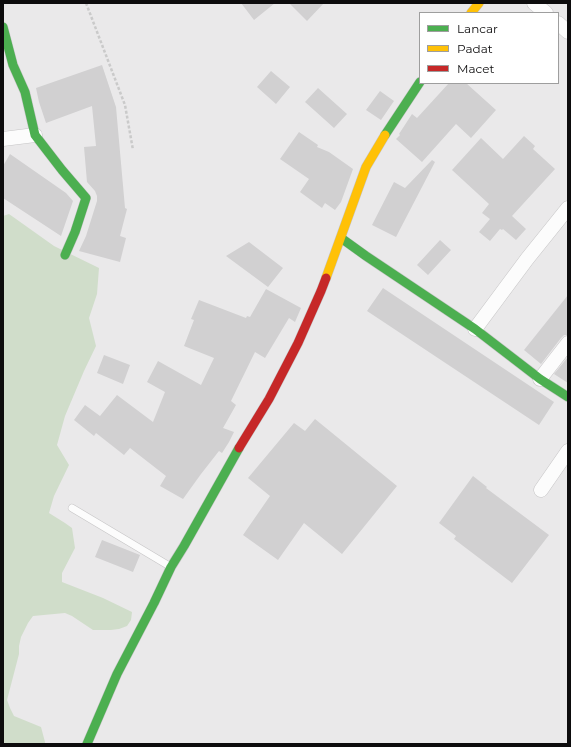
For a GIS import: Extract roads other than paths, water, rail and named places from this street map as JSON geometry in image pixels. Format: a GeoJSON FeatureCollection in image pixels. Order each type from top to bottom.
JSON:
{"type":"FeatureCollection","features":[{"type":"Feature","properties":{"kind":"street"},"geometry":{"type":"LineString","coordinates":[[472,12],[479,3]]}},
{"type":"Feature","properties":{"kind":"street"},"geometry":{"type":"LineString","coordinates":[[534,3],[545,12]]}},
{"type":"Feature","properties":{"kind":"street"},"geometry":{"type":"LineString","coordinates":[[559,24],[568,32]]}},
{"type":"Feature","properties":{"kind":"street"},"geometry":{"type":"LineString","coordinates":[[3,27],[8,66],[26,92],[35,135],[86,198],[75,232],[65,255]]}},
{"type":"Feature","properties":{"kind":"street"},"geometry":{"type":"LineString","coordinates":[[87,744],[117,674],[171,567],[231,461],[269,399],[298,343],[321,291],[366,167],[380,142],[419,84]]}},
{"type":"Feature","properties":{"kind":"street"},"geometry":{"type":"LineString","coordinates":[[4,141],[35,135]]}},
{"type":"Feature","properties":{"kind":"street"},"geometry":{"type":"LineString","coordinates":[[475,329],[527,259],[568,208]]}},
{"type":"Feature","properties":{"kind":"street"},"geometry":{"type":"LineString","coordinates":[[341,238],[475,329],[540,379],[568,397]]}},
{"type":"Feature","properties":{"kind":"street"},"geometry":{"type":"LineString","coordinates":[[540,379],[568,343]]}},
{"type":"Feature","properties":{"kind":"street"},"geometry":{"type":"LineString","coordinates":[[541,490],[568,451]]}},
{"type":"Feature","properties":{"kind":"lane"},"geometry":{"type":"LineString","coordinates":[[72,508],[171,567]]}}]}
